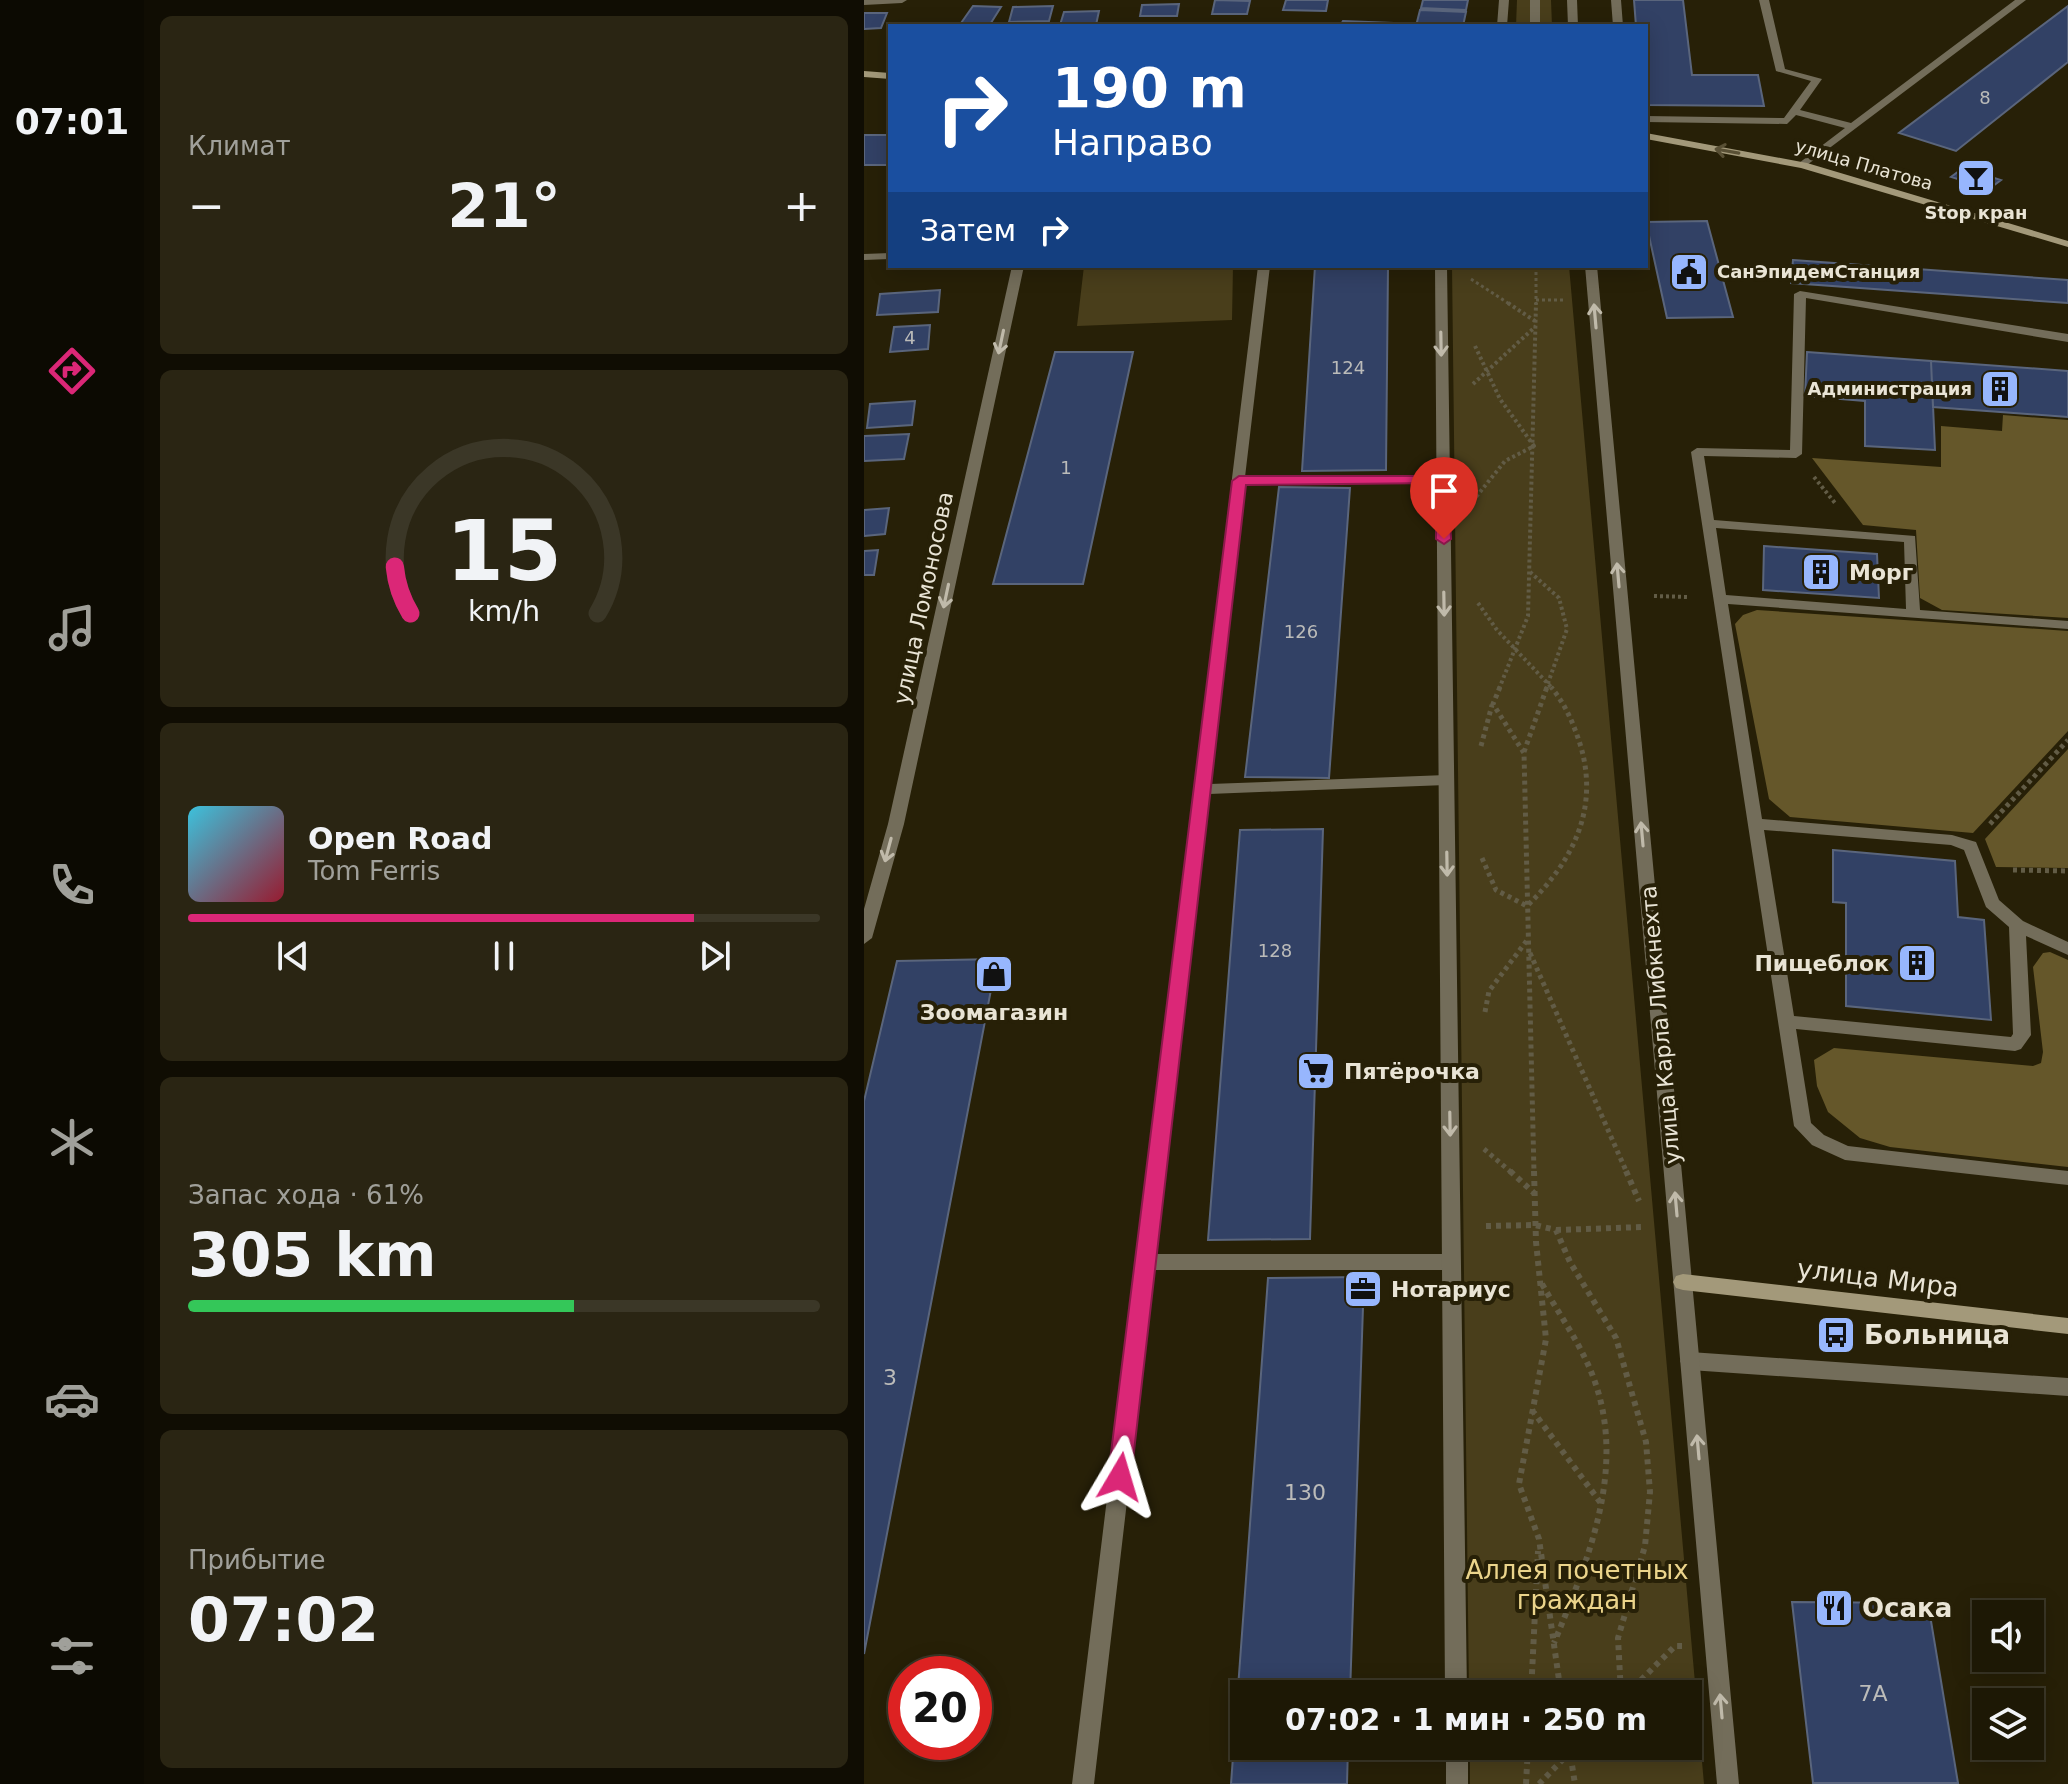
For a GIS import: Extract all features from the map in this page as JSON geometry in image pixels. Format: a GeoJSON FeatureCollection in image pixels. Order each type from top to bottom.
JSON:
{"type":"FeatureCollection","features":[{"type":"Feature","properties":{"kind":"street"},"geometry":{"type":"LineString","coordinates":[[864,2],[902,0]]}},
{"type":"Feature","properties":{"kind":"street"},"geometry":{"type":"LineString","coordinates":[[1502,24],[1504,0]]}},
{"type":"Feature","properties":{"kind":"street"},"geometry":{"type":"LineString","coordinates":[[1535,0],[1535,24]]}},
{"type":"Feature","properties":{"kind":"street"},"geometry":{"type":"LineString","coordinates":[[1572,0],[1573,24]]}},
{"type":"Feature","properties":{"kind":"street"},"geometry":{"type":"LineString","coordinates":[[1616,0],[1618,24]]}},
{"type":"Feature","properties":{"kind":"street"},"geometry":{"type":"LineString","coordinates":[[1648,119],[1787,121],[1817,79],[1781,71],[1764,0]]}},
{"type":"Feature","properties":{"kind":"street"},"geometry":{"type":"LineString","coordinates":[[1803,165],[2021,0]]}},
{"type":"Feature","properties":{"kind":"street"},"geometry":{"type":"LineString","coordinates":[[864,74],[888,76]]}},
{"type":"Feature","properties":{"kind":"street"},"geometry":{"type":"LineString","coordinates":[[1794,111],[1853,127]]}},
{"type":"Feature","properties":{"kind":"street","name":"улица Платова"},"geometry":{"type":"LineString","coordinates":[[1648,136],[1803,165],[2068,244]]}},
{"type":"Feature","properties":{"kind":"street"},"geometry":{"type":"LineString","coordinates":[[864,257],[888,256]]}},
{"type":"Feature","properties":{"kind":"street","name":"улица Ломоносова"},"geometry":{"type":"LineString","coordinates":[[864,938],[896,824],[1018,268]]}},
{"type":"Feature","properties":{"kind":"street"},"geometry":{"type":"LineString","coordinates":[[1083,1784],[1264,268]]}},
{"type":"Feature","properties":{"kind":"street"},"geometry":{"type":"LineString","coordinates":[[1441,268],[1456,1680]]}},
{"type":"Feature","properties":{"kind":"street","name":"улица Карла Либкнехта"},"geometry":{"type":"LineString","coordinates":[[1591,268],[1728,1784]]}},
{"type":"Feature","properties":{"kind":"street"},"geometry":{"type":"LineString","coordinates":[[2068,338],[1800,294],[1796,454],[1697,452],[1723,599],[1803,1126],[1818,1140],[1845,1153],[2068,1178]]}},
{"type":"Feature","properties":{"kind":"street"},"geometry":{"type":"LineString","coordinates":[[1239,481],[1443,479]]}},
{"type":"Feature","properties":{"kind":"street"},"geometry":{"type":"LineString","coordinates":[[1709,524],[1910,539],[1913,613]]}},
{"type":"Feature","properties":{"kind":"street"},"geometry":{"type":"LineString","coordinates":[[1723,599],[2068,625]]}},
{"type":"Feature","properties":{"kind":"street"},"geometry":{"type":"LineString","coordinates":[[1202,789],[1446,780]]}},
{"type":"Feature","properties":{"kind":"street"},"geometry":{"type":"LineString","coordinates":[[1757,824],[1952,840],[1970,846],[1992,903],[2017,925],[2068,949]]}},
{"type":"Feature","properties":{"kind":"street"},"geometry":{"type":"LineString","coordinates":[[1787,1022],[2015,1044],[2022,1035],[2017,925]]}},
{"type":"Feature","properties":{"kind":"street"},"geometry":{"type":"LineString","coordinates":[[1145,1262],[1451,1262]]}},
{"type":"Feature","properties":{"kind":"street","name":"улица Мира"},"geometry":{"type":"LineString","coordinates":[[1683,1282],[2068,1326]]}},
{"type":"Feature","properties":{"kind":"street"},"geometry":{"type":"LineString","coordinates":[[1690,1361],[2068,1387]]}},
{"type":"Feature","properties":{"kind":"street"},"geometry":{"type":"LineString","coordinates":[[1457,1760],[1457,1784]]}},
{"type":"Feature","properties":{"kind":"path"},"geometry":{"type":"LineString","coordinates":[[1477,759],[1493,704],[1528,616],[1536,268]]}},
{"type":"Feature","properties":{"kind":"path"},"geometry":{"type":"LineString","coordinates":[[1463,273],[1536,323]]}},
{"type":"Feature","properties":{"kind":"path"},"geometry":{"type":"LineString","coordinates":[[1442,411],[1536,323]]}},
{"type":"Feature","properties":{"kind":"path"},"geometry":{"type":"LineString","coordinates":[[1441,332],[1471,333],[1485,373],[1511,417],[1534,446]]}},
{"type":"Feature","properties":{"kind":"path"},"geometry":{"type":"LineString","coordinates":[[1473,502],[1505,461],[1534,446]]}},
{"type":"Feature","properties":{"kind":"path"},"geometry":{"type":"LineString","coordinates":[[1796,454],[1860,534]]}},
{"type":"Feature","properties":{"kind":"path"},"geometry":{"type":"LineString","coordinates":[[1529,571],[1559,598],[1567,629],[1546,682],[1524,753],[1535,1225],[1546,1339],[1519,1484],[1539,1539],[1559,1680]]}},
{"type":"Feature","properties":{"kind":"path"},"geometry":{"type":"LineString","coordinates":[[1476,600],[1497,634],[1533,666],[1561,698],[1582,750],[1588,784],[1582,828],[1568,862],[1554,882],[1527,906]]}},
{"type":"Feature","properties":{"kind":"path"},"geometry":{"type":"LineString","coordinates":[[1493,704],[1524,753]]}},
{"type":"Feature","properties":{"kind":"path"},"geometry":{"type":"LineString","coordinates":[[1970,846],[2068,740]]}},
{"type":"Feature","properties":{"kind":"path"},"geometry":{"type":"LineString","coordinates":[[1479,847],[1496,890],[1527,906]]}},
{"type":"Feature","properties":{"kind":"path"},"geometry":{"type":"LineString","coordinates":[[1979,870],[2068,871]]}},
{"type":"Feature","properties":{"kind":"path"},"geometry":{"type":"LineString","coordinates":[[1484,1018],[1489,991],[1528,938]]}},
{"type":"Feature","properties":{"kind":"path"},"geometry":{"type":"LineString","coordinates":[[1451,1227],[1535,1225],[1556,1230],[1650,1226],[1528,949]]}},
{"type":"Feature","properties":{"kind":"path"},"geometry":{"type":"LineString","coordinates":[[1450,1120],[1534,1193]]}},
{"type":"Feature","properties":{"kind":"path"},"geometry":{"type":"LineString","coordinates":[[1487,1138],[1488,1153]]}},
{"type":"Feature","properties":{"kind":"path"},"geometry":{"type":"LineString","coordinates":[[1556,1230],[1570,1262],[1596,1300],[1616,1338],[1646,1442],[1649,1506],[1645,1546],[1618,1638],[1620,1680]]}},
{"type":"Feature","properties":{"kind":"path"},"geometry":{"type":"LineString","coordinates":[[1540,1279],[1595,1381],[1605,1430],[1604,1507],[1595,1544],[1554,1643]]}},
{"type":"Feature","properties":{"kind":"path"},"geometry":{"type":"LineString","coordinates":[[1532,1410],[1604,1507]]}},
{"type":"Feature","properties":{"kind":"path"},"geometry":{"type":"LineString","coordinates":[[1532,1680],[1539,1539]]}},
{"type":"Feature","properties":{"kind":"path"},"geometry":{"type":"LineString","coordinates":[[1641,1680],[1675,1646]]}},
{"type":"Feature","properties":{"kind":"path"},"geometry":{"type":"LineString","coordinates":[[1526,1784],[1527,1760]]}},
{"type":"Feature","properties":{"kind":"path"},"geometry":{"type":"LineString","coordinates":[[1539,1784],[1561,1760]]}},
{"type":"Feature","properties":{"kind":"path"},"geometry":{"type":"LineString","coordinates":[[1573,1760],[1575,1784]]}},
{"type":"Feature","properties":{"kind":"green space"},"geometry":{"type":"Polygon","coordinates":[[[1517,0],[1551,0],[1552,24],[1516,24],[1517,0]]]}},
{"type":"Feature","properties":{"kind":"green space"},"geometry":{"type":"Polygon","coordinates":[[[1084,268],[1233,268],[1232,320],[1077,326],[1084,268]]]}},
{"type":"Feature","properties":{"kind":"green space","name":"Аллея почетных граждан"},"geometry":{"type":"Polygon","coordinates":[[[1452,268],[1569,268],[1695,1680],[1469,1680],[1452,268]]]}},
{"type":"Feature","properties":{"kind":"green space","name":"Аллея почетных граждан"},"geometry":{"type":"Polygon","coordinates":[[[1470,1760],[1702,1760],[1704,1784],[1470,1784],[1470,1760]]]}},
{"type":"Feature","properties":{"kind":"shaded area"},"geometry":{"type":"Polygon","coordinates":[[[2003,415],[2068,420],[2068,618],[1942,610],[1920,598],[1916,530],[1863,525],[1812,458],[1941,467],[1941,426],[2002,431],[2003,415]]]}},
{"type":"Feature","properties":{"kind":"shaded area"},"geometry":{"type":"Polygon","coordinates":[[[1757,610],[2068,631],[2068,731],[1973,833],[1790,817],[1769,799],[1735,624],[1743,615],[1757,610]]]}},
{"type":"Feature","properties":{"kind":"shaded area"},"geometry":{"type":"Polygon","coordinates":[[[2068,749],[2068,868],[1996,867],[1985,839],[2068,749]]]}},
{"type":"Feature","properties":{"kind":"shaded area"},"geometry":{"type":"Polygon","coordinates":[[[2050,952],[2068,960],[2068,1167],[1890,1147],[1860,1138],[1828,1112],[1817,1086],[1814,1060],[1834,1048],[2033,1066],[2041,1063],[2043,1052],[2033,967],[2043,953],[2050,952]]]}},
{"type":"Feature","properties":{"kind":"building"},"geometry":{"type":"Polygon","coordinates":[[[1215,0],[1250,1],[1247,14],[1212,14],[1215,0]]]}},
{"type":"Feature","properties":{"kind":"building"},"geometry":{"type":"Polygon","coordinates":[[[1286,0],[1328,0],[1326,11],[1283,10],[1286,0]]]}},
{"type":"Feature","properties":{"kind":"building"},"geometry":{"type":"Polygon","coordinates":[[[1423,0],[1468,0],[1466,10],[1421,8],[1423,0]]]}},
{"type":"Feature","properties":{"kind":"building"},"geometry":{"type":"Polygon","coordinates":[[[1634,0],[1683,0],[1692,75],[1758,75],[1764,106],[1648,105],[1648,24],[1636,24],[1634,0]]]}},
{"type":"Feature","properties":{"kind":"building"},"geometry":{"type":"Polygon","coordinates":[[[1179,4],[1177,16],[1140,16],[1142,5],[1179,4]]]}},
{"type":"Feature","properties":{"kind":"building"},"geometry":{"type":"Polygon","coordinates":[[[973,6],[1001,7],[990,24],[960,24],[973,6]]]}},
{"type":"Feature","properties":{"kind":"building"},"geometry":{"type":"Polygon","coordinates":[[[1053,6],[1049,21],[1009,22],[1013,7],[1053,6]]]}},
{"type":"Feature","properties":{"kind":"building"},"geometry":{"type":"Polygon","coordinates":[[[2068,6],[2068,62],[1956,151],[1899,133],[2068,6]]]}},
{"type":"Feature","properties":{"kind":"building"},"geometry":{"type":"Polygon","coordinates":[[[1420,10],[1466,12],[1463,24],[1416,24],[1420,10]]]}},
{"type":"Feature","properties":{"kind":"building"},"geometry":{"type":"Polygon","coordinates":[[[1099,11],[1096,24],[1060,24],[1064,12],[1099,11]]]}},
{"type":"Feature","properties":{"kind":"building"},"geometry":{"type":"Polygon","coordinates":[[[864,13],[887,13],[881,28],[864,29],[864,13]]]}},
{"type":"Feature","properties":{"kind":"building"},"geometry":{"type":"Polygon","coordinates":[[[1343,21],[1394,23],[1376,24],[1341,24],[1343,21]]]}},
{"type":"Feature","properties":{"kind":"building"},"geometry":{"type":"Polygon","coordinates":[[[864,135],[888,135],[888,165],[864,165],[864,135]]]}},
{"type":"Feature","properties":{"kind":"building","name":"Stop кран"},"geometry":{"type":"Polygon","coordinates":[[[1963,168],[2001,180],[1989,189],[1951,177],[1963,168]]]}},
{"type":"Feature","properties":{"kind":"building","name":"СанЭпидемСтанция"},"geometry":{"type":"Polygon","coordinates":[[[1707,221],[1733,317],[1667,318],[1648,222],[1707,221]]]}},
{"type":"Feature","properties":{"kind":"building"},"geometry":{"type":"Polygon","coordinates":[[[1793,260],[2068,280],[2068,303],[1791,283],[1793,260]]]}},
{"type":"Feature","properties":{"kind":"building"},"geometry":{"type":"Polygon","coordinates":[[[1315,268],[1388,268],[1386,470],[1302,471],[1315,268]]]}},
{"type":"Feature","properties":{"kind":"building"},"geometry":{"type":"Polygon","coordinates":[[[940,290],[938,312],[877,315],[880,294],[940,290]]]}},
{"type":"Feature","properties":{"kind":"building"},"geometry":{"type":"Polygon","coordinates":[[[930,325],[928,349],[890,352],[894,327],[930,325]]]}},
{"type":"Feature","properties":{"kind":"building"},"geometry":{"type":"Polygon","coordinates":[[[1055,352],[1133,352],[1083,584],[993,584],[1055,352]]]}},
{"type":"Feature","properties":{"kind":"building"},"geometry":{"type":"Polygon","coordinates":[[[1807,352],[1931,361],[1935,450],[1865,446],[1865,401],[1805,396],[1807,352]]]}},
{"type":"Feature","properties":{"kind":"building","name":"Администрация"},"geometry":{"type":"Polygon","coordinates":[[[1931,361],[2068,371],[2068,417],[1933,407],[1931,361]]]}},
{"type":"Feature","properties":{"kind":"building"},"geometry":{"type":"Polygon","coordinates":[[[915,401],[912,425],[867,428],[870,404],[915,401]]]}},
{"type":"Feature","properties":{"kind":"building"},"geometry":{"type":"Polygon","coordinates":[[[909,434],[904,459],[864,461],[864,436],[909,434]]]}},
{"type":"Feature","properties":{"kind":"building"},"geometry":{"type":"Polygon","coordinates":[[[1279,487],[1350,488],[1329,778],[1245,777],[1279,487]]]}},
{"type":"Feature","properties":{"kind":"building"},"geometry":{"type":"Polygon","coordinates":[[[889,508],[885,534],[864,536],[864,510],[889,508]]]}},
{"type":"Feature","properties":{"kind":"building","name":"Морг"},"geometry":{"type":"Polygon","coordinates":[[[1764,546],[1877,554],[1879,598],[1763,590],[1764,546]]]}},
{"type":"Feature","properties":{"kind":"building"},"geometry":{"type":"Polygon","coordinates":[[[878,550],[874,575],[864,575],[864,551],[878,550]]]}},
{"type":"Feature","properties":{"kind":"building"},"geometry":{"type":"Polygon","coordinates":[[[1323,829],[1310,1239],[1208,1240],[1240,830],[1323,829]]]}},
{"type":"Feature","properties":{"kind":"building","name":"Пищеблок"},"geometry":{"type":"Polygon","coordinates":[[[1833,850],[1955,861],[1958,917],[1984,920],[1991,1020],[1846,1006],[1846,903],[1833,902],[1833,850]]]}},
{"type":"Feature","properties":{"kind":"building"},"geometry":{"type":"Polygon","coordinates":[[[997,959],[864,1654],[864,1101],[897,961],[997,959]]]}},
{"type":"Feature","properties":{"kind":"building"},"geometry":{"type":"Polygon","coordinates":[[[1364,1277],[1350,1680],[1239,1680],[1268,1278],[1364,1277]]]}},
{"type":"Feature","properties":{"kind":"building"},"geometry":{"type":"Polygon","coordinates":[[[1792,1602],[1928,1603],[1958,1783],[1813,1783],[1792,1602]]]}},
{"type":"Feature","properties":{"kind":"building"},"geometry":{"type":"Polygon","coordinates":[[[1233,1760],[1348,1760],[1347,1784],[1231,1784],[1233,1760]]]}},
{"type":"Feature","properties":{"kind":"place","name":"Stop кран"},"geometry":{"type":"Point","coordinates":[1976,178]}},
{"type":"Feature","properties":{"kind":"place","name":"СанЭпидемСтанция"},"geometry":{"type":"Point","coordinates":[1689,272]}},
{"type":"Feature","properties":{"kind":"place","name":"Администрация"},"geometry":{"type":"Point","coordinates":[2000,389]}},
{"type":"Feature","properties":{"kind":"place","name":"Морг"},"geometry":{"type":"Point","coordinates":[1821,572]}},
{"type":"Feature","properties":{"kind":"place","name":"Пищеблок"},"geometry":{"type":"Point","coordinates":[1917,963]}},
{"type":"Feature","properties":{"kind":"place","name":"Зоомагазин"},"geometry":{"type":"Point","coordinates":[994,974]}},
{"type":"Feature","properties":{"kind":"place","name":"Пятёрочка"},"geometry":{"type":"Point","coordinates":[1316,1071]}},
{"type":"Feature","properties":{"kind":"place","name":"Нотариус"},"geometry":{"type":"Point","coordinates":[1363,1289]}},
{"type":"Feature","properties":{"kind":"place","name":"Больница"},"geometry":{"type":"Point","coordinates":[1836,1335]}},
{"type":"Feature","properties":{"kind":"place","name":"Осака"},"geometry":{"type":"Point","coordinates":[1834,1608]}},
{"type":"Feature","properties":{"kind":"route"},"geometry":{"type":"LineString","coordinates":[[1120,1477],[1239,481],[1443,479],[1444,539]]}}]}
